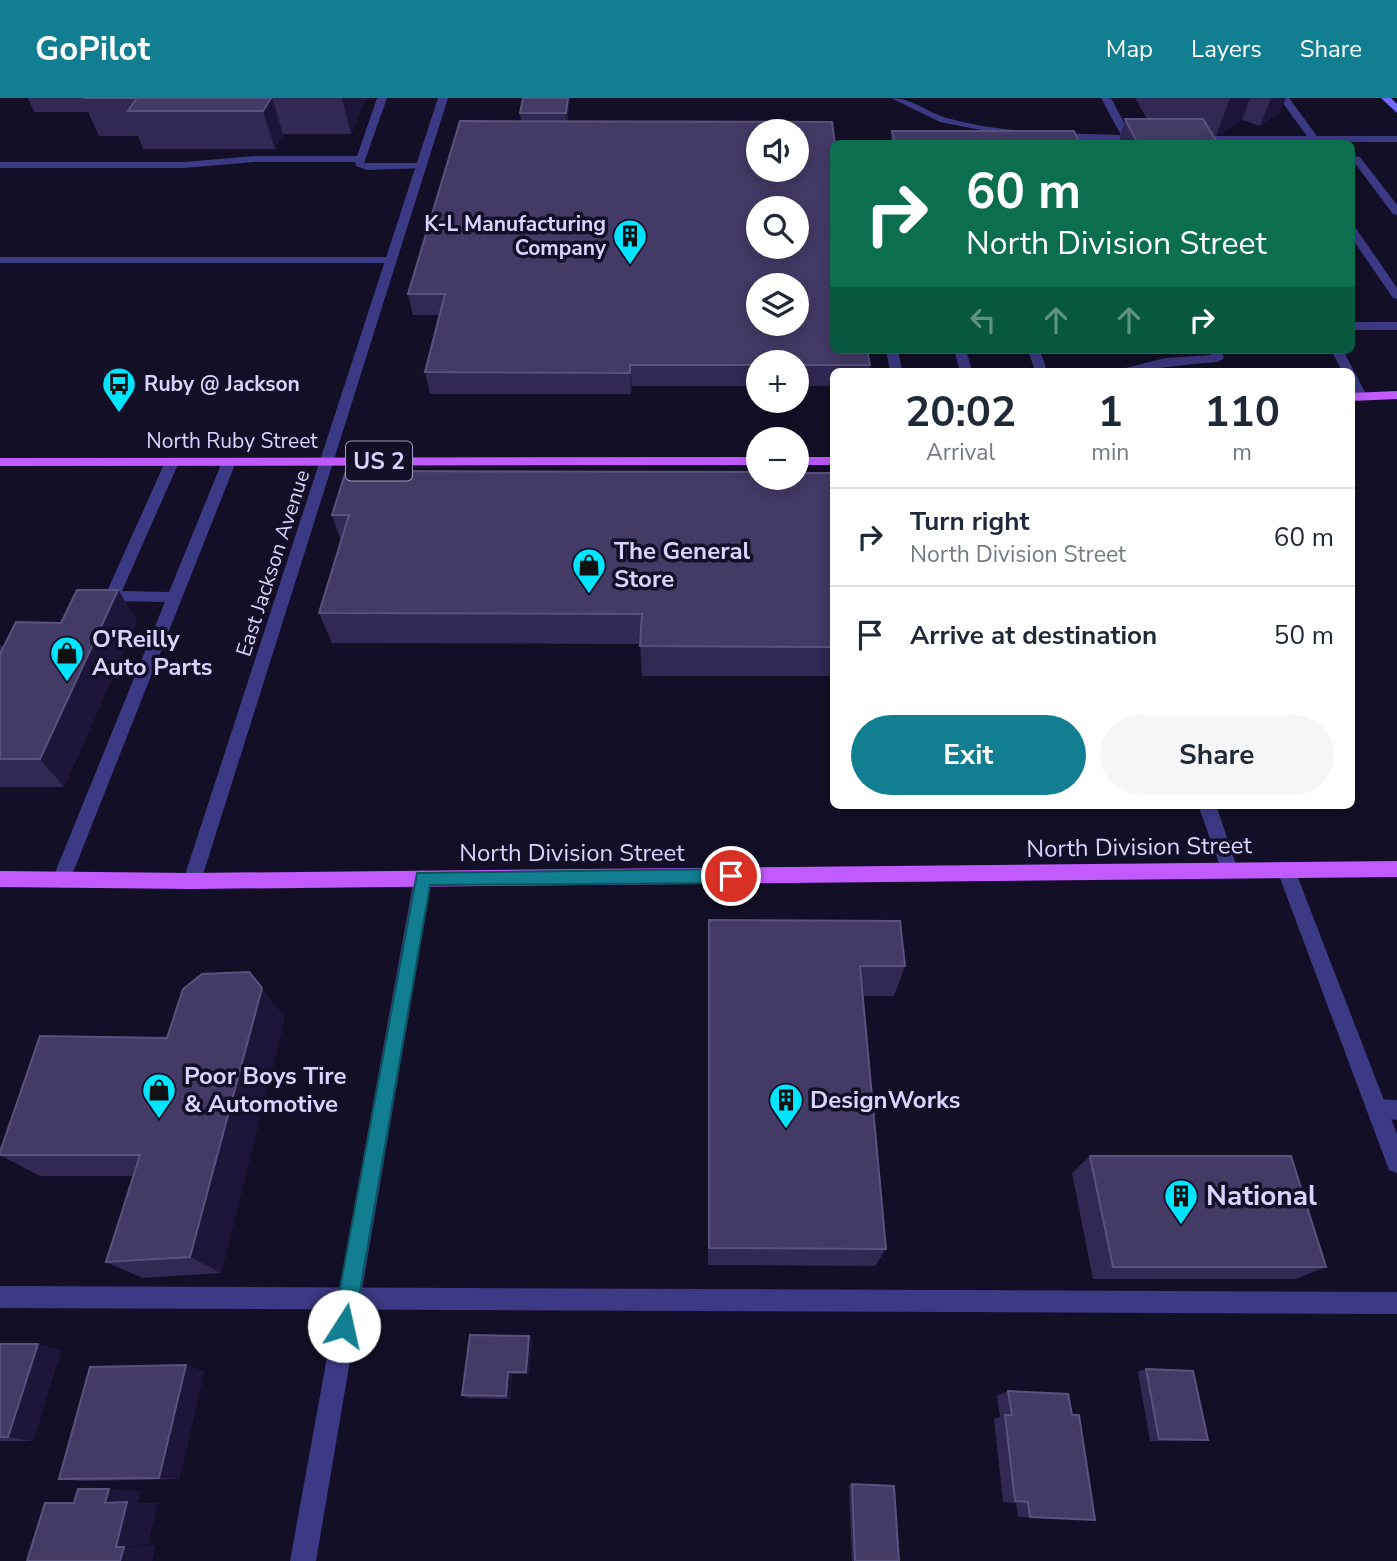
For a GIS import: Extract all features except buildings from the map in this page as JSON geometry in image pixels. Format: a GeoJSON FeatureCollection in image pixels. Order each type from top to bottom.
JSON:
{"type":"FeatureCollection","features":[{"type":"Feature","properties":{"kind":"main road"},"geometry":{"type":"LineString","coordinates":[[1356,396],[1397,394]]}},
{"type":"Feature","properties":{"kind":"main road","name":"North Ruby Street"},"geometry":{"type":"LineString","coordinates":[[0,462],[746,461]]}},
{"type":"Feature","properties":{"kind":"main road"},"geometry":{"type":"LineString","coordinates":[[809,461],[830,461]]}},
{"type":"Feature","properties":{"kind":"main road","name":"North Division Street"},"geometry":{"type":"LineString","coordinates":[[0,879],[192,881],[1397,869]]}},
{"type":"Feature","properties":{"kind":"street"},"geometry":{"type":"LineString","coordinates":[[382,98],[359,164],[367,167],[422,166]]}},
{"type":"Feature","properties":{"kind":"street","name":"East Jackson Avenue"},"geometry":{"type":"LineString","coordinates":[[192,881],[443,98]]}},
{"type":"Feature","properties":{"kind":"street"},"geometry":{"type":"LineString","coordinates":[[896,98],[943,120],[1020,139],[1152,139]]}},
{"type":"Feature","properties":{"kind":"street"},"geometry":{"type":"LineString","coordinates":[[1106,98],[1128,139]]}},
{"type":"Feature","properties":{"kind":"street"},"geometry":{"type":"LineString","coordinates":[[1284,98],[1314,139]]}},
{"type":"Feature","properties":{"kind":"street"},"geometry":{"type":"LineString","coordinates":[[1387,98],[1397,110]]}},
{"type":"Feature","properties":{"kind":"street"},"geometry":{"type":"LineString","coordinates":[[1188,139],[1203,140]]}},
{"type":"Feature","properties":{"kind":"street"},"geometry":{"type":"LineString","coordinates":[[1287,140],[1397,139]]}},
{"type":"Feature","properties":{"kind":"street"},"geometry":{"type":"LineString","coordinates":[[0,165],[184,165],[254,159],[359,159]]}},
{"type":"Feature","properties":{"kind":"street"},"geometry":{"type":"LineString","coordinates":[[1355,159],[1397,212]]}},
{"type":"Feature","properties":{"kind":"street"},"geometry":{"type":"LineString","coordinates":[[1355,235],[1397,296]]}},
{"type":"Feature","properties":{"kind":"street"},"geometry":{"type":"LineString","coordinates":[[0,260],[392,260]]}},
{"type":"Feature","properties":{"kind":"street"},"geometry":{"type":"LineString","coordinates":[[1355,326],[1397,326]]}},
{"type":"Feature","properties":{"kind":"street"},"geometry":{"type":"LineString","coordinates":[[1135,368],[1165,362],[1218,358],[1216,354]]}},
{"type":"Feature","properties":{"kind":"street"},"geometry":{"type":"LineString","coordinates":[[172,462],[112,596],[175,597]]}},
{"type":"Feature","properties":{"kind":"street"},"geometry":{"type":"LineString","coordinates":[[61,880],[229,462]]}},
{"type":"Feature","properties":{"kind":"street"},"geometry":{"type":"LineString","coordinates":[[1208,809],[1229,870]]}},
{"type":"Feature","properties":{"kind":"street"},"geometry":{"type":"LineString","coordinates":[[1286,870],[1387,1110],[1397,1162]]}},
{"type":"Feature","properties":{"kind":"street"},"geometry":{"type":"LineString","coordinates":[[303,1561],[423,878]]}},
{"type":"Feature","properties":{"kind":"street"},"geometry":{"type":"LineString","coordinates":[[0,1297],[1397,1303]]}},
{"type":"Feature","properties":{"kind":"place","name":"K-L Manufacturing Company"},"geometry":{"type":"Point","coordinates":[630,266]}},
{"type":"Feature","properties":{"kind":"place","name":"Ruby @ Jackson"},"geometry":{"type":"Point","coordinates":[119,414]}},
{"type":"Feature","properties":{"kind":"place","name":"The General Store"},"geometry":{"type":"Point","coordinates":[589,595]}},
{"type":"Feature","properties":{"kind":"place","name":"O'Reilly Auto Parts"},"geometry":{"type":"Point","coordinates":[67,683]}},
{"type":"Feature","properties":{"kind":"place","name":"Poor Boys Tire & Automotive"},"geometry":{"type":"Point","coordinates":[159,1120]}},
{"type":"Feature","properties":{"kind":"place","name":"DesignWorks"},"geometry":{"type":"Point","coordinates":[786,1130]}},
{"type":"Feature","properties":{"kind":"place","name":"National"},"geometry":{"type":"Point","coordinates":[1181,1226]}},
{"type":"Feature","properties":{"kind":"route"},"geometry":{"type":"LineString","coordinates":[[344,1326],[423,878],[731,876]]}}]}
